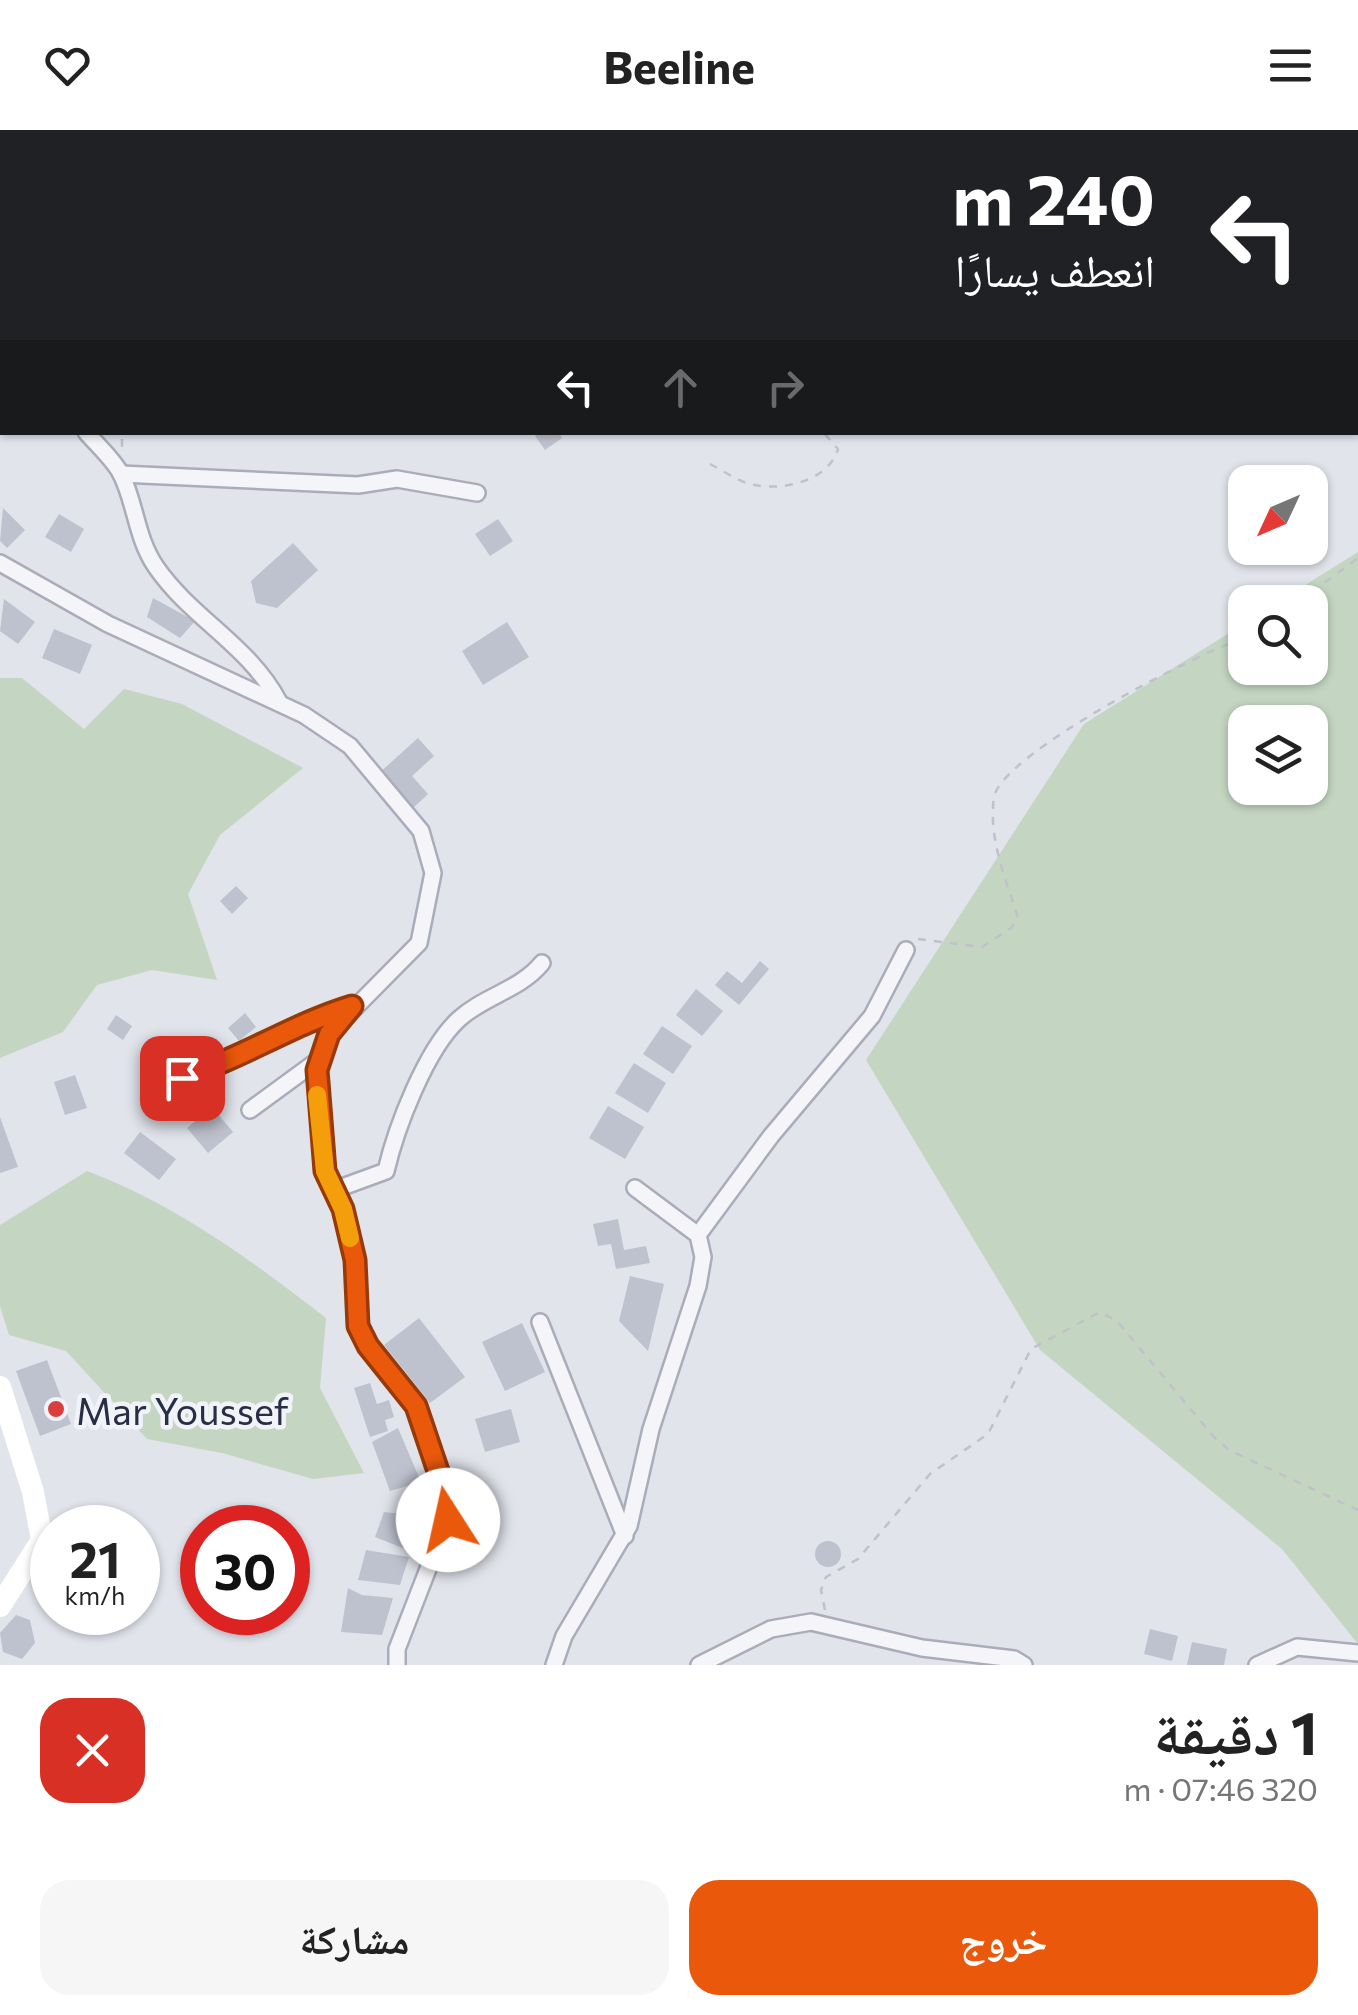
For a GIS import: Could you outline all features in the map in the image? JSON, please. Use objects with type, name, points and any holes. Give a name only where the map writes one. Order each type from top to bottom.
[{"type":"street","points":[[88,435],[121,474],[132,518],[154,564],[188,604],[258,666],[279,702]]},
{"type":"street","points":[[121,474],[358,485],[397,479],[477,493]]},
{"type":"street","points":[[0,562],[108,624],[279,702],[350,746],[420,831],[433,873],[419,943],[352,1006],[329,1034],[321,1058],[318,1120],[325,1171],[355,1260],[358,1326],[368,1346],[416,1406],[442,1483],[448,1520],[400,1638],[396,1665]]},
{"type":"street","points":[[698,1235],[771,1136],[872,1016],[906,950]]},
{"type":"street","points":[[334,1190],[386,1171],[394,1134],[443,1039],[460,1018],[531,976],[542,962]]},
{"type":"street","points":[[157,1092],[312,1018],[352,1006]]},
{"type":"street","points":[[250,1110],[321,1058]]},
{"type":"street","points":[[554,1665],[564,1636],[625,1536],[651,1429],[698,1286],[703,1257],[698,1235],[635,1188]]},
{"type":"street","points":[[540,1322],[625,1536]]},
{"type":"street","points":[[0,1387],[33,1492],[42,1540],[0,1606]]},
{"type":"street","points":[[699,1665],[770,1629],[811,1622],[1024,1665]]},
{"type":"street","points":[[1258,1665],[1297,1647],[1358,1653]]},
{"type":"path","points":[[710,464],[751,485],[773,486],[821,475],[833,464],[838,449],[826,435]]},
{"type":"path","points":[[1322,585],[1358,558]]},
{"type":"path","points":[[906,950],[915,938],[982,948],[1011,928],[1018,918],[995,846],[994,794],[1010,773],[1039,748],[1190,658],[1228,644]]},
{"type":"path","points":[[829,1626],[821,1590],[826,1577],[858,1559],[930,1474],[988,1434],[1031,1349],[1090,1314],[1109,1314],[1117,1321],[1212,1436],[1229,1450],[1358,1510]]},
{"type":"green space","points":[[1358,552],[1358,1644],[1282,1549],[1040,1350],[866,1060],[1084,724],[1228,634],[1228,685],[1328,685],[1328,585],[1305,585]]},
{"type":"green space","points":[[0,678],[22,678],[84,729],[124,689],[182,704],[303,768],[220,835],[188,894],[217,980],[152,970],[97,985],[63,1032],[0,1058]]},
{"type":"green space","points":[[87,1171],[182,1217],[326,1318],[320,1388],[364,1473],[313,1479],[222,1453],[147,1439],[66,1351],[9,1335],[0,1306],[0,1225]]},
{"type":"building","points":[[560,435],[562,438],[545,450],[535,436]]},
{"type":"building","points":[[3,508],[25,530],[7,548],[0,541]]},
{"type":"building","points":[[59,514],[84,529],[71,552],[45,537]]},
{"type":"building","points":[[498,519],[513,541],[490,556],[475,534]]},
{"type":"building","points":[[293,543],[318,570],[277,608],[256,603],[251,581]]},
{"type":"building","points":[[153,598],[195,621],[180,638],[147,617]]},
{"type":"building","points":[[4,599],[35,622],[18,644],[0,631]]},
{"type":"building","points":[[507,622],[529,657],[483,685],[462,651]]},
{"type":"building","points":[[54,629],[92,645],[80,674],[42,658]]},
{"type":"building","points":[[418,738],[434,756],[412,776],[428,794],[411,810],[378,774]]},
{"type":"building","points":[[236,886],[248,898],[232,914],[220,901]]},
{"type":"building","points":[[760,961],[769,969],[739,1005],[715,985],[727,971],[742,983]]},
{"type":"building","points":[[696,989],[723,1011],[702,1036],[676,1015]]},
{"type":"building","points":[[245,1013],[256,1027],[239,1041],[228,1028]]},
{"type":"building","points":[[116,1015],[132,1026],[123,1040],[107,1029]]},
{"type":"building","points":[[662,1026],[692,1046],[673,1074],[643,1054]]},
{"type":"building","points":[[634,1063],[666,1083],[648,1113],[615,1093]]},
{"type":"building","points":[[75,1075],[87,1108],[65,1115],[54,1082]]},
{"type":"building","points":[[608,1106],[644,1127],[625,1159],[589,1138]]},
{"type":"building","points":[[212,1107],[233,1132],[208,1153],[187,1128]]},
{"type":"building","points":[[0,1117],[18,1167],[0,1173]]},
{"type":"building","points":[[140,1132],[176,1159],[159,1180],[124,1153]]},
{"type":"building","points":[[618,1219],[624,1250],[646,1246],[650,1263],[616,1269],[611,1244],[598,1246],[593,1224]]},
{"type":"building","points":[[630,1276],[664,1284],[648,1351],[619,1321]]},
{"type":"building","points":[[419,1318],[465,1377],[430,1403],[384,1345]]},
{"type":"building","points":[[522,1323],[545,1372],[505,1391],[482,1342]]},
{"type":"building","points":[[47,1360],[71,1424],[40,1436],[16,1371]]},
{"type":"building","points":[[370,1383],[377,1404],[389,1400],[394,1417],[385,1420],[388,1431],[370,1437],[354,1388]]},
{"type":"building","points":[[511,1409],[520,1442],[485,1452],[475,1419]]},
{"type":"building","points":[[398,1428],[421,1482],[390,1491],[372,1442]]},
{"type":"building","points":[[384,1512],[429,1517],[415,1553],[375,1537]]},
{"type":"building","points":[[828,1541],[837,1545],[841,1554],[837,1563],[828,1567],[819,1563],[815,1554],[819,1545]]},
{"type":"building","points":[[366,1550],[409,1557],[400,1585],[358,1580]]},
{"type":"building","points":[[348,1588],[362,1595],[393,1598],[382,1635],[341,1632]]},
{"type":"building","points":[[16,1615],[30,1620],[30,1635],[35,1643],[22,1659],[3,1652],[0,1633]]},
{"type":"building","points":[[1150,1629],[1178,1636],[1172,1661],[1144,1654]]},
{"type":"building","points":[[1192,1642],[1227,1649],[1224,1665],[1187,1665]]},
{"type":"slow traffic","points":[[317,1095],[325,1171],[343,1209],[350,1238]]},
{"type":"place","name":"Mar Youssef","points":[[56,1409]]},
{"type":"route","points":[[182,1078],[244,1054],[312,1018],[352,1006],[329,1034],[317,1070],[325,1171],[343,1209],[355,1260],[358,1326],[368,1346],[416,1406],[442,1483],[448,1520]]}]
